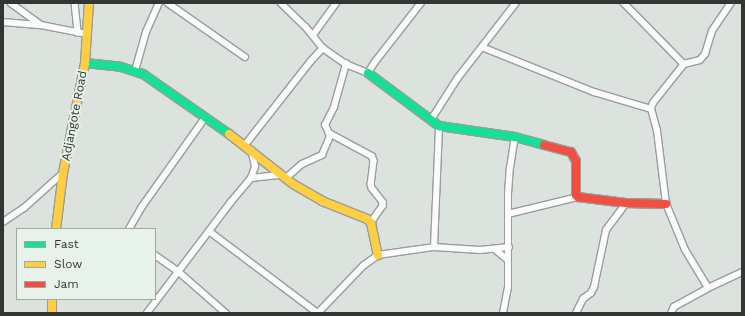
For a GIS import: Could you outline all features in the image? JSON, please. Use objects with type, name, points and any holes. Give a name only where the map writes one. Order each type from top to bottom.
[{"type":"street","points":[[11,3],[41,25]]},
{"type":"street","points":[[75,3],[78,33]]},
{"type":"street","name":"Adjangote Road","points":[[56,228],[63,173],[85,63],[89,3]]},
{"type":"street","points":[[134,70],[146,32],[159,3]]},
{"type":"street","points":[[168,3],[245,57]]},
{"type":"street","points":[[281,3],[323,48],[346,64],[368,73],[439,126],[516,137],[571,152],[576,161],[576,195],[578,197]]},
{"type":"street","points":[[312,35],[336,3]]},
{"type":"street","points":[[368,73],[374,62],[421,3]]},
{"type":"street","points":[[431,120],[458,79],[516,3]]},
{"type":"street","points":[[624,3],[684,64]]},
{"type":"street","points":[[708,288],[685,250],[666,204],[657,130],[651,109],[653,103],[684,64],[700,60],[704,54],[715,26],[731,3]]},
{"type":"street","points":[[3,22],[41,25],[88,34]]},
{"type":"street","points":[[482,47],[594,92],[651,109]]},
{"type":"street","points":[[248,148],[310,62],[323,48]]},
{"type":"street","points":[[85,63],[103,64],[134,70],[143,74],[248,148],[283,177],[322,201],[367,219],[371,223],[378,255]]},
{"type":"street","points":[[346,64],[334,107],[325,125],[329,133],[372,156],[374,161],[371,184],[372,188],[383,202],[383,206],[371,223]]},
{"type":"street","points":[[130,228],[141,208],[205,118]]},
{"type":"street","points":[[434,246],[439,126]]},
{"type":"street","points":[[251,178],[283,177],[302,164],[322,155],[329,133]]},
{"type":"street","points":[[503,313],[508,287],[508,214],[510,168],[516,137]]},
{"type":"street","points":[[147,313],[208,231],[251,178],[255,167],[248,148]]},
{"type":"street","points":[[3,222],[24,208],[63,173]]},
{"type":"street","points":[[508,214],[578,197],[626,203],[666,204]]},
{"type":"street","points":[[576,313],[583,299],[591,293],[594,287],[606,230],[626,203]]},
{"type":"street","points":[[208,231],[318,313],[363,266],[378,255],[434,246],[495,249],[509,247]]},
{"type":"street","points":[[495,249],[508,260]]},
{"type":"street","points":[[156,256],[178,271],[226,313]]},
{"type":"street","points":[[671,313],[674,307],[708,288],[742,272]]},
{"type":"street","points":[[52,300],[52,313]]},
{"type":"traffic: fast","points":[[85,63],[121,67],[143,74],[229,134]]},
{"type":"traffic: fast","points":[[368,73],[439,126],[515,137],[544,145]]},
{"type":"traffic: slow","points":[[56,228],[63,173],[85,63],[89,3]]},
{"type":"traffic: slow","points":[[229,134],[293,184],[322,201],[367,219],[371,223],[378,255]]},
{"type":"traffic: slow","points":[[52,300],[52,313]]},
{"type":"traffic: jam","points":[[544,145],[571,152],[576,161],[576,195],[578,197],[626,203],[666,204]]}]
